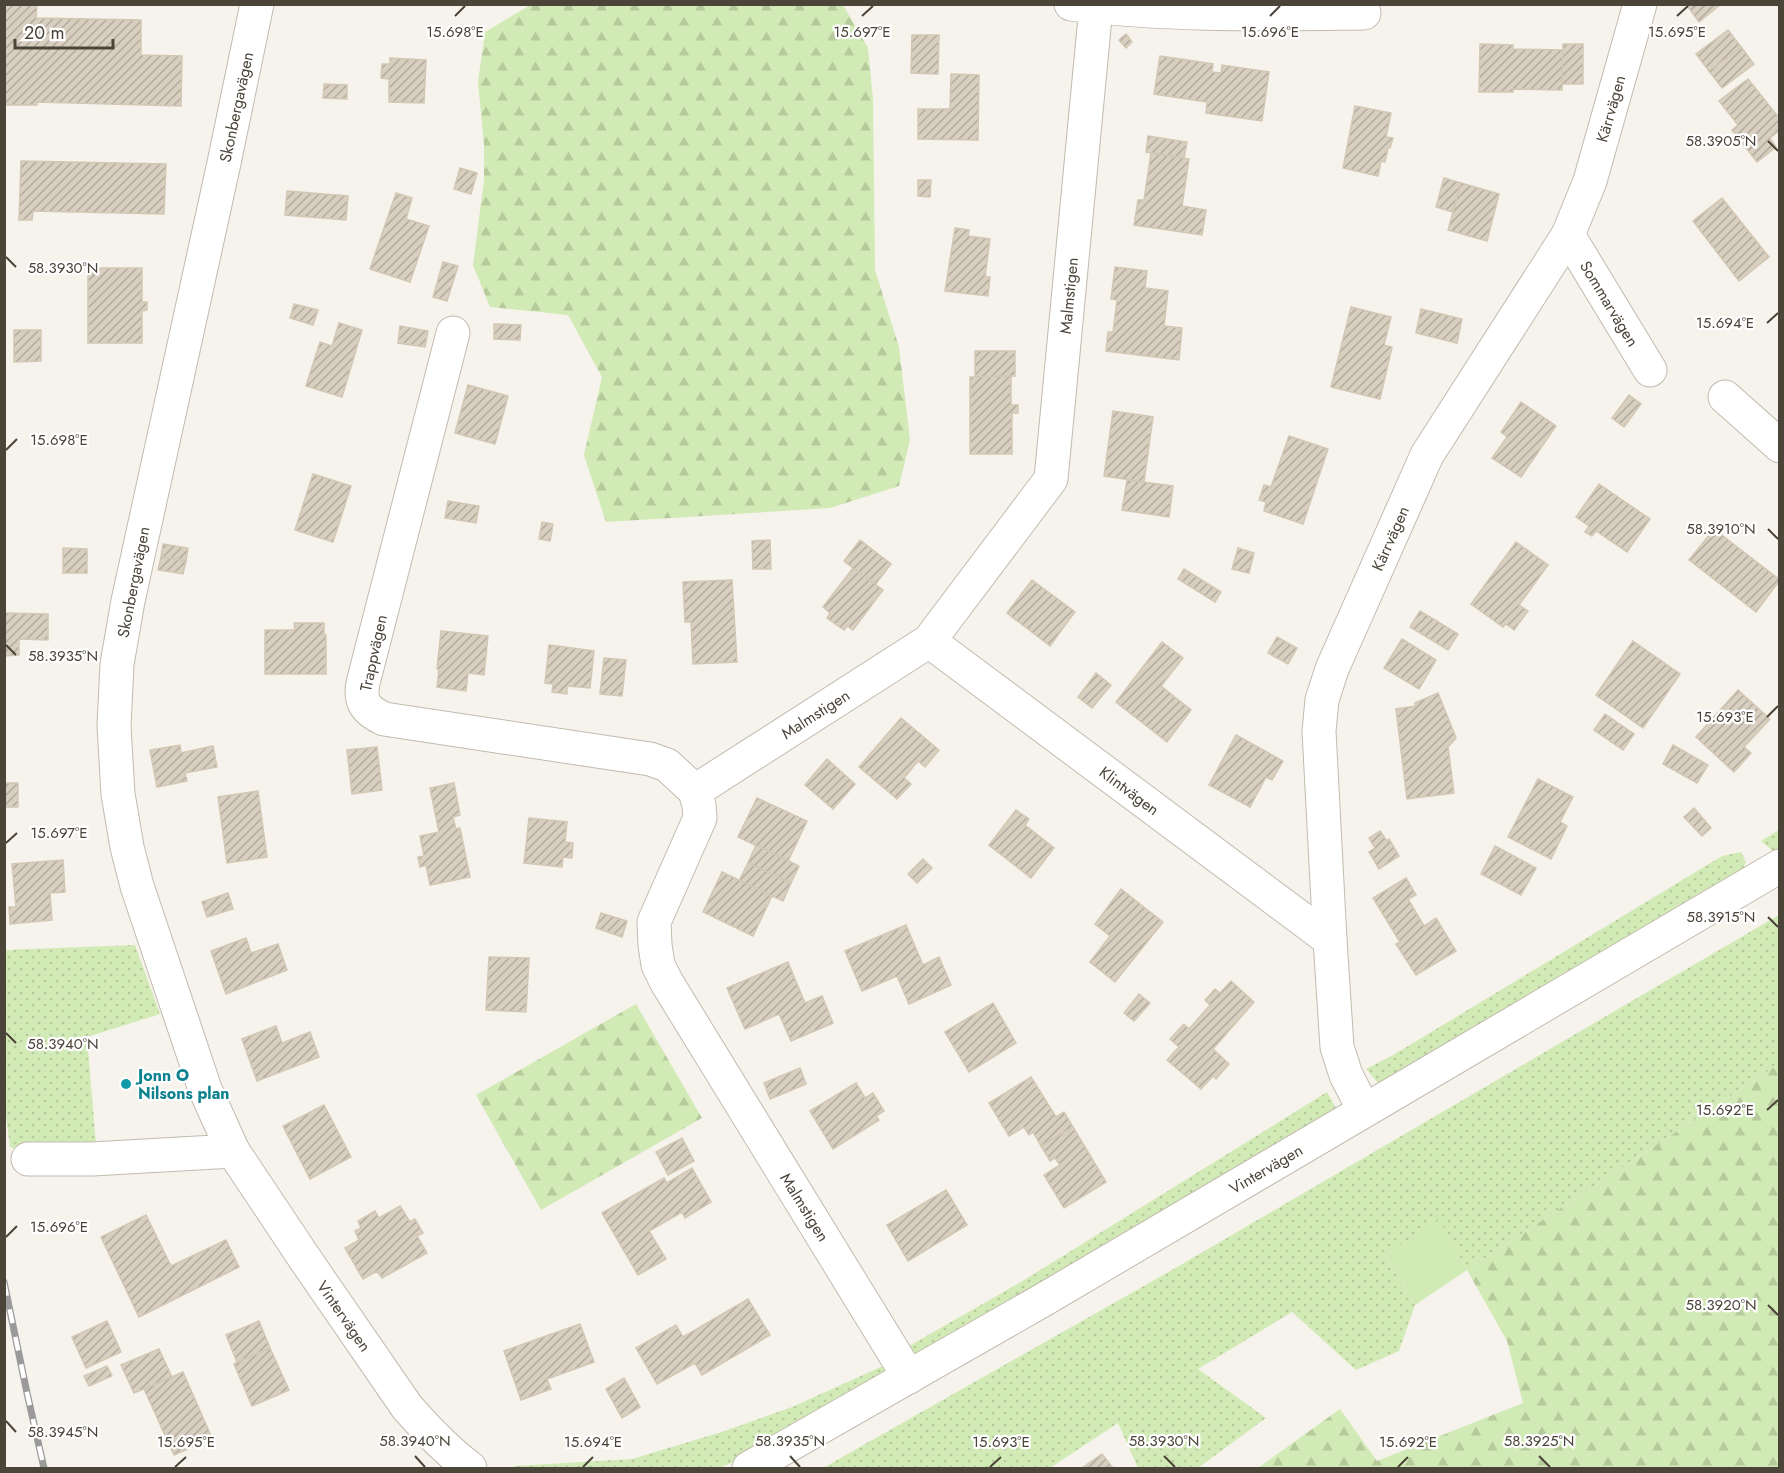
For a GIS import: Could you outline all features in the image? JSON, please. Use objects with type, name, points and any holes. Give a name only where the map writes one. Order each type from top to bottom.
[{"type":"street","name":"Skonbergavägen","points":[[233,1151],[205,1089],[137,886],[127,847],[118,794],[114,726],[117,664],[128,601],[257,4]]},
{"type":"street","name":"Kärrvägen","points":[[1364,1110],[1346,1075],[1337,1047],[1319,731],[1322,700],[1332,669],[1427,455],[1568,234],[1590,181],[1640,4]]},
{"type":"street","points":[[1083,6],[1234,15],[1364,13]]},
{"type":"street","name":"Malmstigen","points":[[909,1377],[667,983],[658,965],[654,922],[700,818],[695,791],[929,641],[1051,479],[1083,6]]},
{"type":"street","name":"Sommarvägen","points":[[1568,234],[1650,370]]},
{"type":"street","name":"Trappvägen","points":[[453,333],[363,683],[361,694],[364,705],[373,714],[384,719],[650,759],[667,765],[695,791]]},
{"type":"street","points":[[1725,397],[1779,446]]},
{"type":"street","name":"Klintvägen","points":[[929,641],[1330,940]]},
{"type":"street","name":"Vintervägen","points":[[749,1468],[1052,1295],[1779,866]]},
{"type":"street","points":[[28,1159],[92,1159],[233,1151]]},
{"type":"street","name":"Vintervägen","points":[[233,1151],[407,1407],[425,1429],[447,1450],[471,1468]]},
{"type":"green space","points":[[532,4],[843,5],[868,48],[873,99],[875,270],[899,347],[910,440],[899,486],[830,508],[606,522],[584,455],[602,377],[568,315],[490,307],[473,265],[484,180],[484,144],[478,82],[485,32]]},
{"type":"green space","points":[[1779,830],[1779,851],[1773,851],[1761,841]]},
{"type":"green space","points":[[1741,852],[1746,862],[1740,874],[1398,1078],[1378,1083],[1366,1069],[1395,1054],[1722,856]]},
{"type":"green space","points":[[1779,915],[1779,1064],[1467,1270],[1439,1221],[1385,1255],[1415,1305],[1399,1351],[1356,1370],[1292,1312],[1198,1369],[1266,1418],[1198,1468],[1138,1468],[1118,1423],[1050,1468],[823,1468],[1172,1270]]},
{"type":"green space","points":[[135,945],[160,1014],[87,1037],[96,1144],[31,1153],[10,1147],[4,1101],[4,950]]},
{"type":"green space","points":[[636,1004],[702,1118],[541,1210],[476,1095]]},
{"type":"green space","points":[[1779,1064],[1779,1468],[1258,1468],[1340,1409],[1377,1461],[1523,1403],[1507,1341],[1467,1270]]},
{"type":"green space","points":[[1327,1092],[1337,1110],[913,1363],[902,1350],[1021,1282]]},
{"type":"green space","points":[[1439,1220],[1467,1270],[1415,1305],[1385,1255]]},
{"type":"green space","points":[[883,1366],[893,1378],[718,1468],[513,1468],[514,1466],[632,1459],[725,1431],[792,1407]]},
{"type":"building","points":[[4,4],[37,4],[36,18],[141,20],[141,55],[182,56],[181,106],[37,102],[37,105],[4,105]]},
{"type":"building","points":[[1686,4],[1721,4],[1699,22]]},
{"type":"building","points":[[1728,30],[1741,47],[1709,71],[1696,54]]},
{"type":"building","points":[[1126,34],[1132,42],[1126,48],[1119,40]]},
{"type":"building","points":[[912,35],[939,35],[938,74],[911,73]]},
{"type":"building","points":[[1480,44],[1513,45],[1513,49],[1563,50],[1562,90],[1513,89],[1513,92],[1479,92]]},
{"type":"building","points":[[1563,44],[1583,44],[1583,84],[1562,84]]},
{"type":"building","points":[[1741,47],[1754,64],[1722,88],[1709,71]]},
{"type":"building","points":[[1160,56],[1213,64],[1212,72],[1221,73],[1222,65],[1269,72],[1262,121],[1206,113],[1207,102],[1154,94]]},
{"type":"building","points":[[390,58],[426,60],[424,103],[389,102],[389,79],[381,78],[382,64],[390,64]]},
{"type":"building","points":[[951,74],[979,75],[978,140],[918,139],[918,109],[950,109]]},
{"type":"building","points":[[1748,79],[1780,119],[1780,130],[1770,138],[1776,147],[1757,162],[1732,130],[1738,125],[1719,101]]},
{"type":"building","points":[[324,84],[347,85],[347,99],[323,98]]},
{"type":"building","points":[[1355,106],[1391,113],[1386,137],[1393,138],[1385,162],[1381,161],[1378,176],[1343,168]]},
{"type":"building","points":[[1148,136],[1187,142],[1184,158],[1146,152]]},
{"type":"building","points":[[1151,153],[1189,159],[1182,206],[1206,210],[1202,235],[1134,225],[1138,200],[1144,200]]},
{"type":"building","points":[[21,161],[166,164],[164,214],[33,211],[32,220],[19,220]]},
{"type":"building","points":[[460,168],[477,173],[471,194],[454,189]]},
{"type":"building","points":[[1444,178],[1461,183],[1453,212],[1436,207]]},
{"type":"building","points":[[918,180],[931,180],[930,197],[918,196]]},
{"type":"building","points":[[1461,183],[1499,194],[1487,241],[1448,230]]},
{"type":"building","points":[[287,191],[348,196],[346,220],[285,215]]},
{"type":"building","points":[[396,193],[412,198],[406,219],[429,226],[410,282],[370,269]]},
{"type":"building","points":[[1722,198],[1769,257],[1739,281],[1693,221]]},
{"type":"building","points":[[955,228],[969,230],[968,236],[990,239],[985,277],[990,277],[988,296],[945,291]]},
{"type":"building","points":[[443,262],[458,266],[447,301],[433,297]]},
{"type":"building","points":[[1115,267],[1147,271],[1145,288],[1168,291],[1164,326],[1182,328],[1179,360],[1106,351],[1108,332],[1113,332],[1117,300],[1111,299]]},
{"type":"building","points":[[88,268],[142,268],[142,302],[147,302],[147,310],[142,311],[142,343],[88,343]]},
{"type":"building","points":[[294,304],[318,310],[313,325],[290,318]]},
{"type":"building","points":[[1351,307],[1391,317],[1384,345],[1392,347],[1380,399],[1331,387]]},
{"type":"building","points":[[1421,309],[1462,319],[1457,343],[1416,333]]},
{"type":"building","points":[[339,323],[362,330],[342,397],[306,386],[320,342],[332,346]]},
{"type":"building","points":[[494,324],[521,325],[520,340],[494,339]]},
{"type":"building","points":[[400,326],[428,331],[425,347],[398,343]]},
{"type":"building","points":[[14,330],[41,330],[41,361],[14,362]]},
{"type":"building","points":[[975,351],[1015,351],[1015,376],[975,377]]},
{"type":"building","points":[[1011,376],[1011,405],[1018,405],[1018,413],[1012,413],[1012,454],[970,454],[970,377]]},
{"type":"building","points":[[468,385],[508,396],[495,444],[455,433]]},
{"type":"building","points":[[1629,395],[1641,404],[1624,427],[1612,418]]},
{"type":"building","points":[[1521,402],[1556,426],[1521,477],[1492,458],[1507,437],[1501,432]]},
{"type":"building","points":[[1113,411],[1153,417],[1144,482],[1104,476]]},
{"type":"building","points":[[1289,436],[1328,449],[1303,524],[1264,511],[1266,502],[1259,500],[1264,485],[1271,487]]},
{"type":"building","points":[[313,474],[351,486],[333,542],[295,530]]},
{"type":"building","points":[[1127,480],[1173,486],[1169,517],[1122,510]]},
{"type":"building","points":[[1599,484],[1650,519],[1627,552],[1596,531],[1592,536],[1585,532],[1589,526],[1576,517]]},
{"type":"building","points":[[448,501],[479,506],[476,523],[445,518]]},
{"type":"building","points":[[542,522],[553,524],[550,541],[539,539]]},
{"type":"building","points":[[1714,529],[1780,580],[1756,612],[1689,560]]},
{"type":"building","points":[[770,540],[771,569],[753,569],[752,541]]},
{"type":"building","points":[[860,540],[891,564],[875,585],[844,561]]},
{"type":"building","points":[[1516,542],[1548,565],[1519,605],[1528,611],[1514,630],[1506,624],[1503,627],[1471,604]]},
{"type":"building","points":[[163,544],[188,548],[186,561],[161,557]]},
{"type":"building","points":[[63,548],[87,549],[87,573],[63,573]]},
{"type":"building","points":[[1238,548],[1254,553],[1249,573],[1232,569]]},
{"type":"building","points":[[161,557],[186,561],[183,574],[158,570]]},
{"type":"building","points":[[853,568],[883,590],[853,630],[847,626],[844,630],[827,618],[830,613],[823,607]]},
{"type":"building","points":[[1184,569],[1221,592],[1215,602],[1178,579]]},
{"type":"building","points":[[732,580],[737,662],[693,664],[691,622],[685,622],[683,582]]},
{"type":"building","points":[[1032,580],[1075,612],[1050,646],[1007,613]]},
{"type":"building","points":[[1420,611],[1458,634],[1448,650],[1410,627]]},
{"type":"building","points":[[4,613],[48,614],[48,640],[19,639],[19,655],[4,656]]},
{"type":"building","points":[[294,623],[324,623],[326,674],[265,674],[265,630],[295,630]]},
{"type":"building","points":[[441,631],[488,636],[484,675],[468,673],[466,691],[437,687]]},
{"type":"building","points":[[1277,637],[1297,648],[1288,664],[1268,653]]},
{"type":"building","points":[[1402,639],[1436,660],[1419,689],[1384,668]]},
{"type":"building","points":[[1633,641],[1680,674],[1643,728],[1596,695]]},
{"type":"building","points":[[1162,642],[1183,658],[1161,686],[1191,710],[1167,742],[1116,702]]},
{"type":"building","points":[[549,645],[594,651],[590,688],[567,686],[567,694],[552,692],[553,684],[545,683]]},
{"type":"building","points":[[604,658],[626,660],[622,696],[600,694]]},
{"type":"building","points":[[1096,673],[1111,685],[1092,708],[1078,697]]},
{"type":"building","points":[[1738,690],[1770,719],[1744,747],[1751,753],[1734,772],[1696,737]]},
{"type":"building","points":[[1438,693],[1456,738],[1448,747],[1454,793],[1407,799],[1396,709],[1416,706],[1415,703]]},
{"type":"building","points":[[1605,714],[1634,734],[1623,750],[1594,730]]},
{"type":"building","points":[[901,718],[939,750],[925,767],[918,761],[904,778],[911,784],[897,799],[859,767]]},
{"type":"building","points":[[1236,735],[1283,761],[1272,780],[1266,777],[1250,807],[1209,785]]},
{"type":"building","points":[[180,745],[181,753],[213,746],[217,767],[185,773],[187,781],[157,787],[150,750]]},
{"type":"building","points":[[1673,745],[1708,765],[1697,783],[1663,764]]},
{"type":"building","points":[[377,747],[382,790],[352,794],[347,750]]},
{"type":"building","points":[[827,759],[855,784],[833,809],[805,785]]},
{"type":"building","points":[[1538,779],[1573,797],[1560,822],[1567,826],[1551,859],[1508,837]]},
{"type":"building","points":[[4,783],[18,783],[18,807],[4,807]]},
{"type":"building","points":[[454,783],[460,815],[453,817],[456,829],[460,828],[470,877],[430,885],[426,865],[420,867],[418,857],[424,856],[420,836],[439,832],[430,788]]},
{"type":"building","points":[[258,791],[267,857],[227,863],[218,797]]},
{"type":"building","points":[[757,798],[807,821],[788,861],[738,837]]},
{"type":"building","points":[[1694,808],[1711,828],[1702,836],[1684,817]]},
{"type":"building","points":[[1016,810],[1029,819],[1025,825],[1054,848],[1031,878],[989,845]]},
{"type":"building","points":[[529,818],[567,822],[565,842],[573,843],[572,858],[563,857],[562,867],[524,863]]},
{"type":"building","points":[[1380,831],[1387,841],[1389,839],[1399,856],[1379,869],[1369,852],[1375,848],[1369,838]]},
{"type":"building","points":[[756,845],[799,866],[791,883],[748,863]]},
{"type":"building","points":[[1495,846],[1536,868],[1521,895],[1481,874]]},
{"type":"building","points":[[923,859],[932,868],[917,883],[908,874]]},
{"type":"building","points":[[63,860],[65,892],[50,893],[52,920],[10,924],[9,907],[16,907],[12,864]]},
{"type":"building","points":[[748,863],[791,883],[783,901],[739,881]]},
{"type":"building","points":[[722,872],[772,896],[753,936],[703,912]]},
{"type":"building","points":[[1406,878],[1416,895],[1408,899],[1424,926],[1436,918],[1456,951],[1416,975],[1396,944],[1400,942],[1373,898]]},
{"type":"building","points":[[1121,889],[1163,922],[1115,982],[1090,962],[1110,936],[1095,924]]},
{"type":"building","points":[[228,893],[233,909],[207,917],[202,902]]},
{"type":"building","points":[[601,913],[627,921],[622,937],[596,928]]},
{"type":"building","points":[[906,925],[923,965],[939,957],[951,985],[909,1004],[897,976],[862,991],[845,951]]},
{"type":"building","points":[[246,938],[251,953],[278,944],[287,970],[226,994],[211,951]]},
{"type":"building","points":[[489,957],[529,958],[526,1012],[486,1010]]},
{"type":"building","points":[[788,962],[805,1003],[822,996],[833,1023],[791,1041],[779,1014],[745,1029],[727,988]]},
{"type":"building","points":[[1231,981],[1254,1002],[1213,1049],[1229,1064],[1216,1079],[1213,1076],[1201,1089],[1167,1060],[1179,1047],[1170,1039],[1184,1024],[1189,1029],[1210,1005],[1205,1000],[1215,989],[1220,993]]},
{"type":"building","points":[[1139,994],[1150,1003],[1134,1021],[1124,1013]]},
{"type":"building","points":[[993,1003],[1016,1043],[969,1072],[945,1032]]},
{"type":"building","points":[[276,1026],[282,1043],[310,1032],[319,1057],[257,1081],[242,1039]]},
{"type":"building","points":[[800,1068],[806,1084],[770,1099],[764,1083]]},
{"type":"building","points":[[1031,1077],[1056,1117],[1064,1112],[1073,1127],[1041,1146],[1033,1132],[1029,1135],[1024,1127],[1009,1136],[989,1103]]},
{"type":"building","points":[[856,1083],[865,1098],[873,1093],[884,1111],[876,1116],[879,1120],[833,1149],[810,1111]]},
{"type":"building","points":[[324,1105],[351,1157],[310,1179],[283,1126]]},
{"type":"building","points":[[1073,1127],[1106,1182],[1064,1208],[1044,1175],[1060,1165],[1055,1158],[1050,1161],[1041,1146]]},
{"type":"building","points":[[682,1138],[694,1161],[668,1175],[656,1152]]},
{"type":"building","points":[[692,1168],[711,1202],[685,1218],[682,1212],[649,1231],[666,1259],[638,1275],[602,1213],[664,1178],[667,1183]]},
{"type":"building","points":[[946,1190],[967,1225],[908,1261],[887,1225]]},
{"type":"building","points":[[400,1206],[410,1222],[415,1219],[423,1233],[417,1236],[427,1253],[382,1278],[377,1271],[363,1279],[345,1248],[359,1240],[355,1231],[361,1228],[358,1221],[375,1211],[379,1218]]},
{"type":"building","points":[[146,1215],[171,1266],[226,1240],[239,1267],[139,1317],[101,1237]]},
{"type":"building","points":[[748,1299],[770,1335],[702,1375],[695,1363],[657,1384],[636,1348],[676,1325],[683,1337]]},
{"type":"building","points":[[107,1321],[121,1352],[86,1368],[72,1337]]},
{"type":"building","points":[[259,1321],[270,1348],[237,1362],[226,1335]]},
{"type":"building","points":[[580,1324],[594,1362],[547,1379],[551,1389],[521,1400],[504,1351]]},
{"type":"building","points":[[270,1348],[289,1390],[252,1406],[234,1364]]},
{"type":"building","points":[[159,1349],[172,1377],[134,1393],[121,1365]]},
{"type":"building","points":[[107,1366],[112,1376],[89,1386],[84,1376]]},
{"type":"building","points":[[183,1372],[212,1438],[174,1455],[144,1389]]},
{"type":"building","points":[[624,1378],[640,1407],[622,1418],[606,1389]]},
{"type":"building","points":[[1102,1454],[1113,1468],[1082,1468]]},
{"type":"railway","points":[[4,1282],[44,1468]]},
{"type":"place","name":"Jonn O Nilsons plan","points":[[126,1084]]}]
